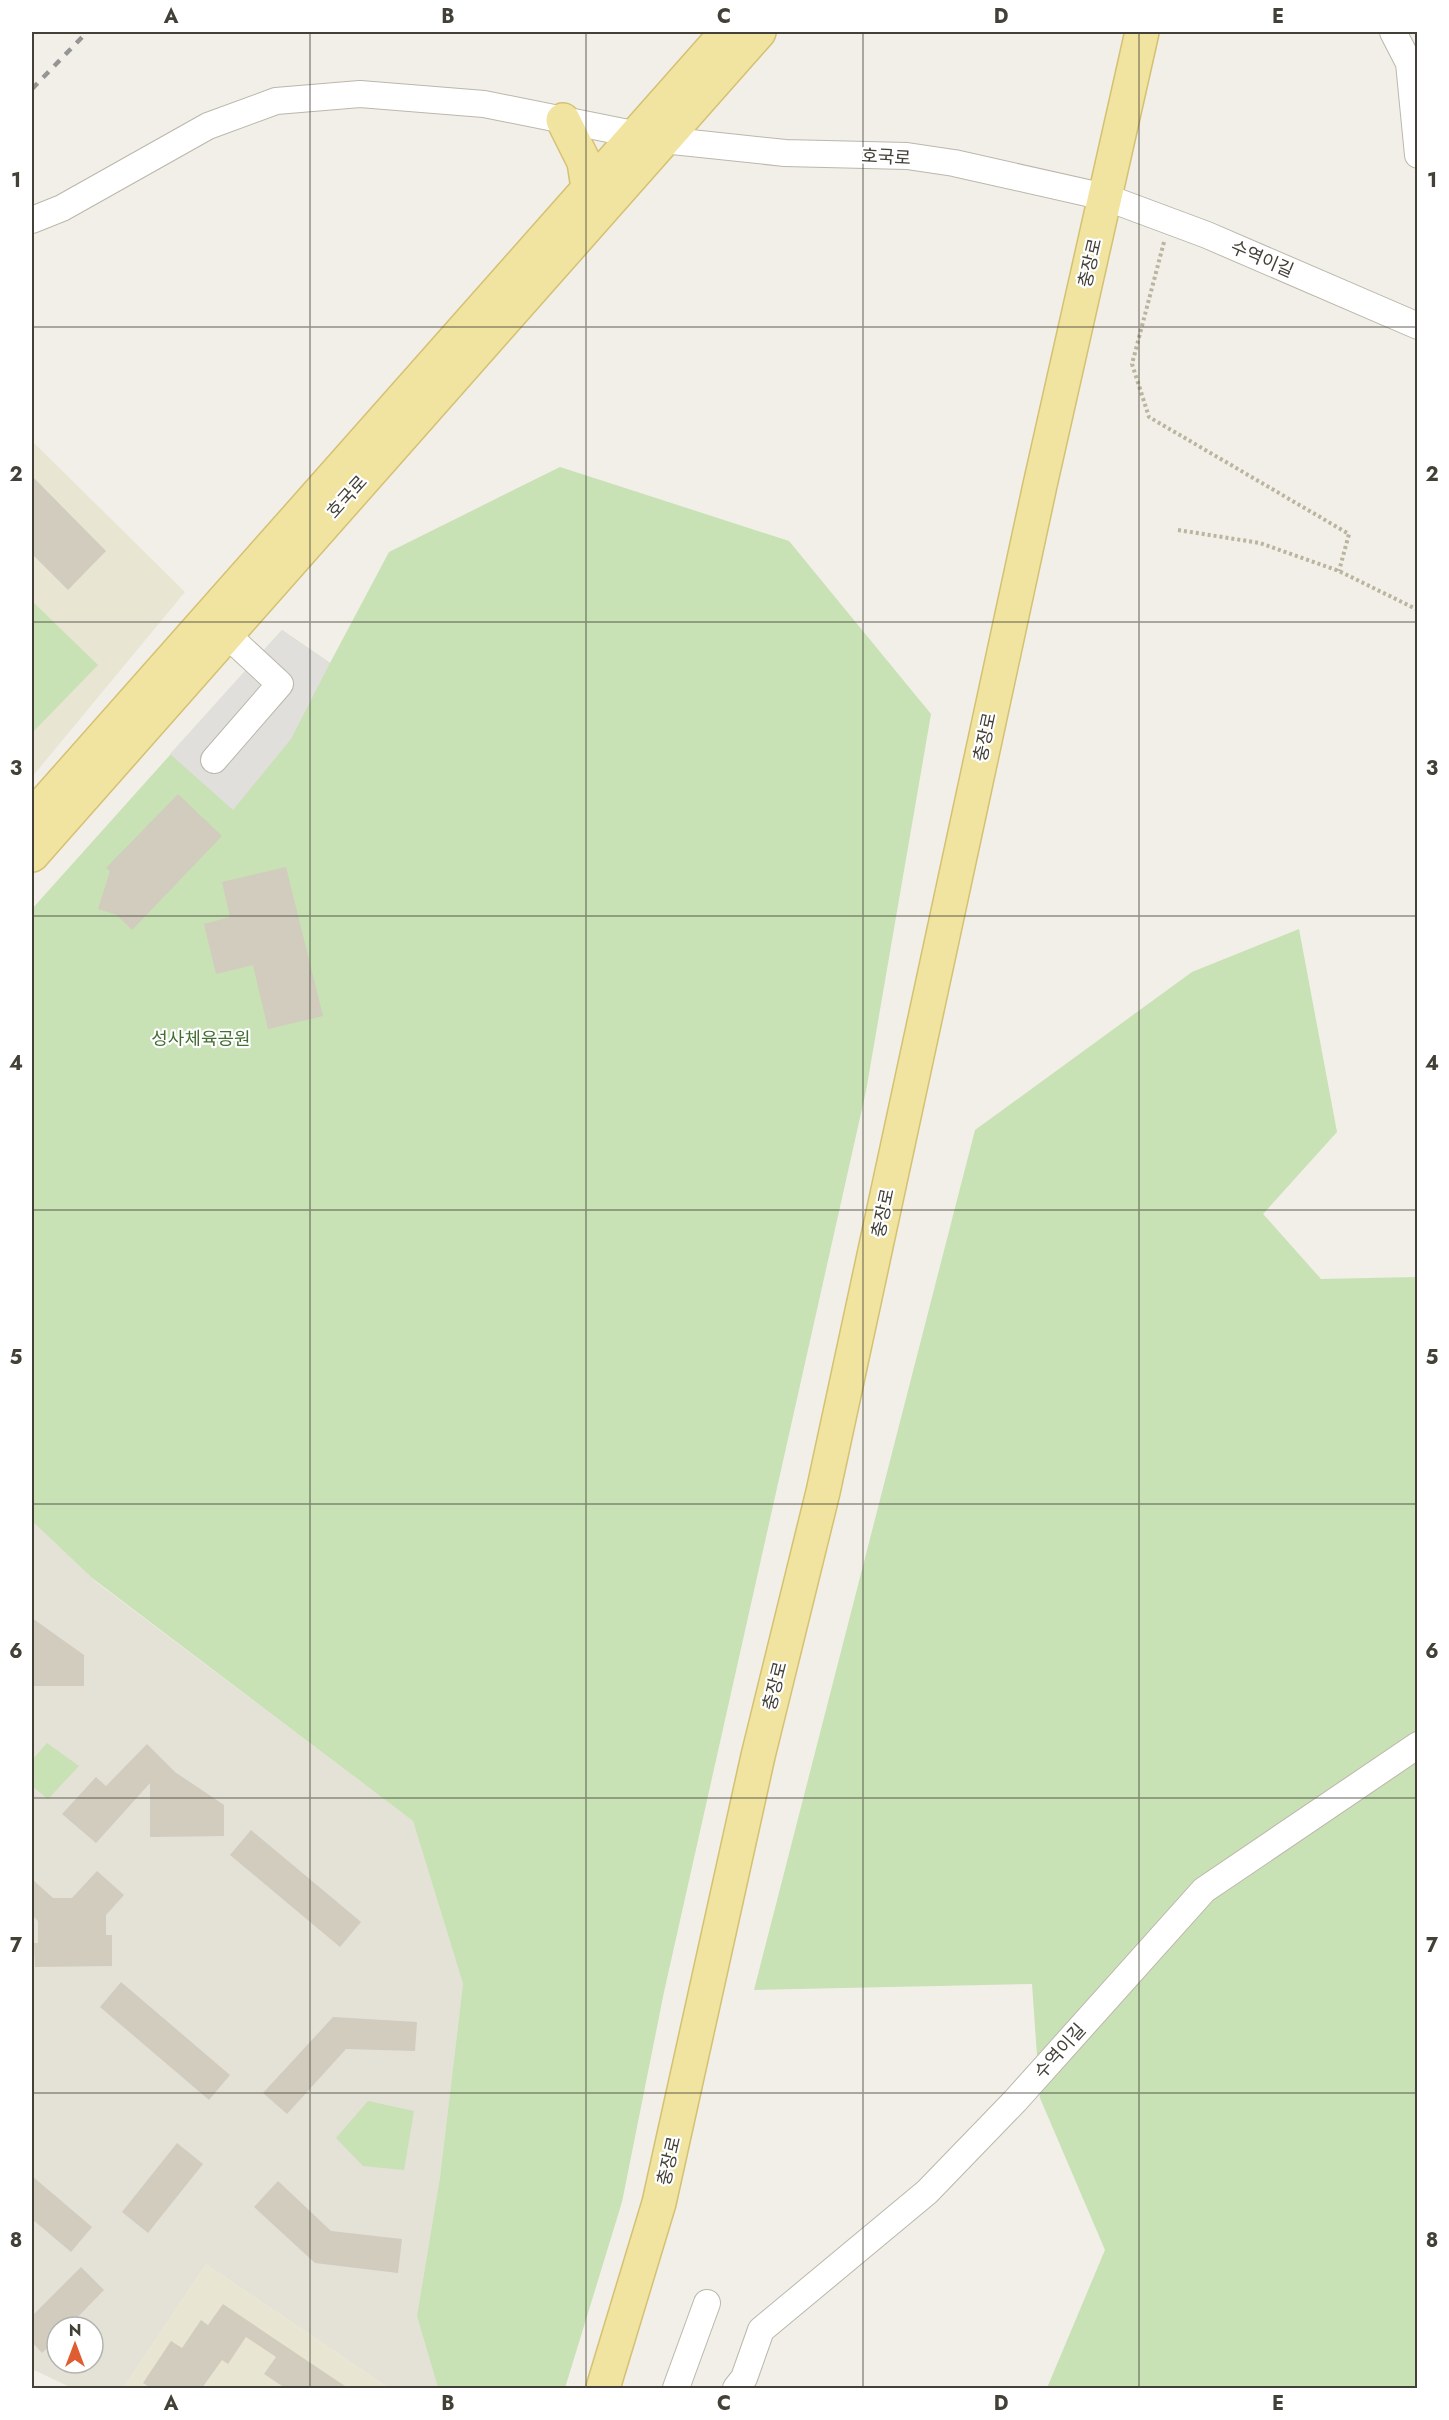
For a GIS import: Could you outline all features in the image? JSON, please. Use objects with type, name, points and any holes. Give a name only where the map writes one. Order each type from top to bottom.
[{"type":"main road","name":"호국로","points":[[32,855],[214,627],[588,188],[650,138],[727,32]]},
{"type":"main road","name":"호국로","points":[[32,817],[214,627],[650,138],[759,32]]},
{"type":"main road","name":"충장로","points":[[603,2388],[659,2204],[758,1756],[823,1492],[1037,496],[1142,32]]},
{"type":"main road","points":[[563,120],[584,162],[588,188]]},
{"type":"street","points":[[1393,32],[1409,63],[1418,155]]},
{"type":"street","name":"호국로","points":[[32,220],[62,208],[208,126],[276,101],[360,94],[484,104],[650,138],[785,153],[907,156],[954,163],[1105,197]]},
{"type":"street","name":"수역이길","points":[[1105,197],[1169,221],[1418,326]]},
{"type":"street","points":[[214,627],[280,684],[214,760]]},
{"type":"street","name":"수역이길","points":[[736,2388],[744,2378],[761,2330],[927,2192],[1015,2101],[1204,1890],[1418,1745]]},
{"type":"street","points":[[676,2388],[707,2303]]},
{"type":"path","points":[[1169,221],[1132,364],[1149,417],[1349,534],[1339,571]]},
{"type":"path","points":[[1178,530],[1260,543],[1339,571],[1418,610]]},
{"type":"shaded area","points":[[32,441],[185,592],[32,777]]},
{"type":"shaded area","points":[[282,630],[330,663],[291,739],[233,810],[170,754]]},
{"type":"shaded area","points":[[32,1521],[96,1582],[413,1821],[463,1984],[440,2177],[417,2316],[438,2388],[389,2388],[206,2264],[123,2388],[72,2388],[32,2369]]},
{"type":"shaded area","points":[[206,2264],[389,2388],[123,2388]]},
{"type":"green space","name":"성사체육공원","points":[[560,467],[789,541],[931,714],[866,1091],[664,1992],[622,2202],[565,2388],[438,2388],[417,2316],[440,2177],[463,1984],[413,1821],[92,1578],[32,1521],[32,909],[282,630],[330,663],[389,552]]},
{"type":"green space","points":[[32,601],[98,665],[32,733]]},
{"type":"green space","points":[[1299,929],[1337,1132],[1263,1214],[1321,1279],[1417,1277],[1417,2388],[1047,2388],[1105,2250],[1040,2098],[1032,1984],[754,1990],[975,1130],[1192,972]]},
{"type":"green space","points":[[47,1743],[79,1766],[48,1799],[32,1786],[32,1760]]},
{"type":"green space","points":[[368,2101],[414,2111],[404,2170],[363,2166],[336,2138]]},
{"type":"building","points":[[32,476],[106,551],[68,590],[32,554]]},
{"type":"building","points":[[178,794],[222,836],[132,930],[117,915],[98,909],[110,871],[106,868]]},
{"type":"building","points":[[286,867],[323,1016],[268,1029],[253,965],[216,974],[204,924],[230,917],[222,882]]},
{"type":"building","points":[[32,1618],[84,1655],[84,1686],[32,1686]]},
{"type":"building","points":[[147,1744],[175,1772],[224,1805],[224,1836],[150,1837],[150,1783],[96,1843],[62,1814],[96,1777],[106,1786]]},
{"type":"building","points":[[251,1830],[361,1922],[340,1947],[230,1855]]},
{"type":"building","points":[[97,1871],[124,1895],[106,1915],[106,1935],[112,1935],[112,1966],[35,1967],[34,1943],[38,1943],[38,1921],[32,1915],[32,1879],[53,1898],[72,1898]]},
{"type":"building","points":[[121,1982],[230,2075],[209,2100],[100,2007]]},
{"type":"building","points":[[333,2017],[417,2022],[415,2051],[346,2049],[287,2114],[263,2093]]},
{"type":"building","points":[[177,2143],[203,2164],[148,2233],[122,2212]]},
{"type":"building","points":[[32,2176],[92,2227],[71,2252],[32,2219]]},
{"type":"building","points":[[278,2181],[331,2231],[402,2239],[398,2273],[315,2263],[254,2207]]},
{"type":"building","points":[[81,2267],[104,2290],[80,2315],[45,2315],[45,2350],[42,2353],[32,2342],[32,2316]]},
{"type":"building","points":[[223,2304],[348,2388],[285,2388],[264,2374],[276,2357],[246,2337],[228,2364],[222,2360],[202,2388],[151,2388],[143,2383],[171,2341],[182,2348],[201,2320],[208,2325]]},
{"type":"railway","points":[[32,89],[87,32]]}]
